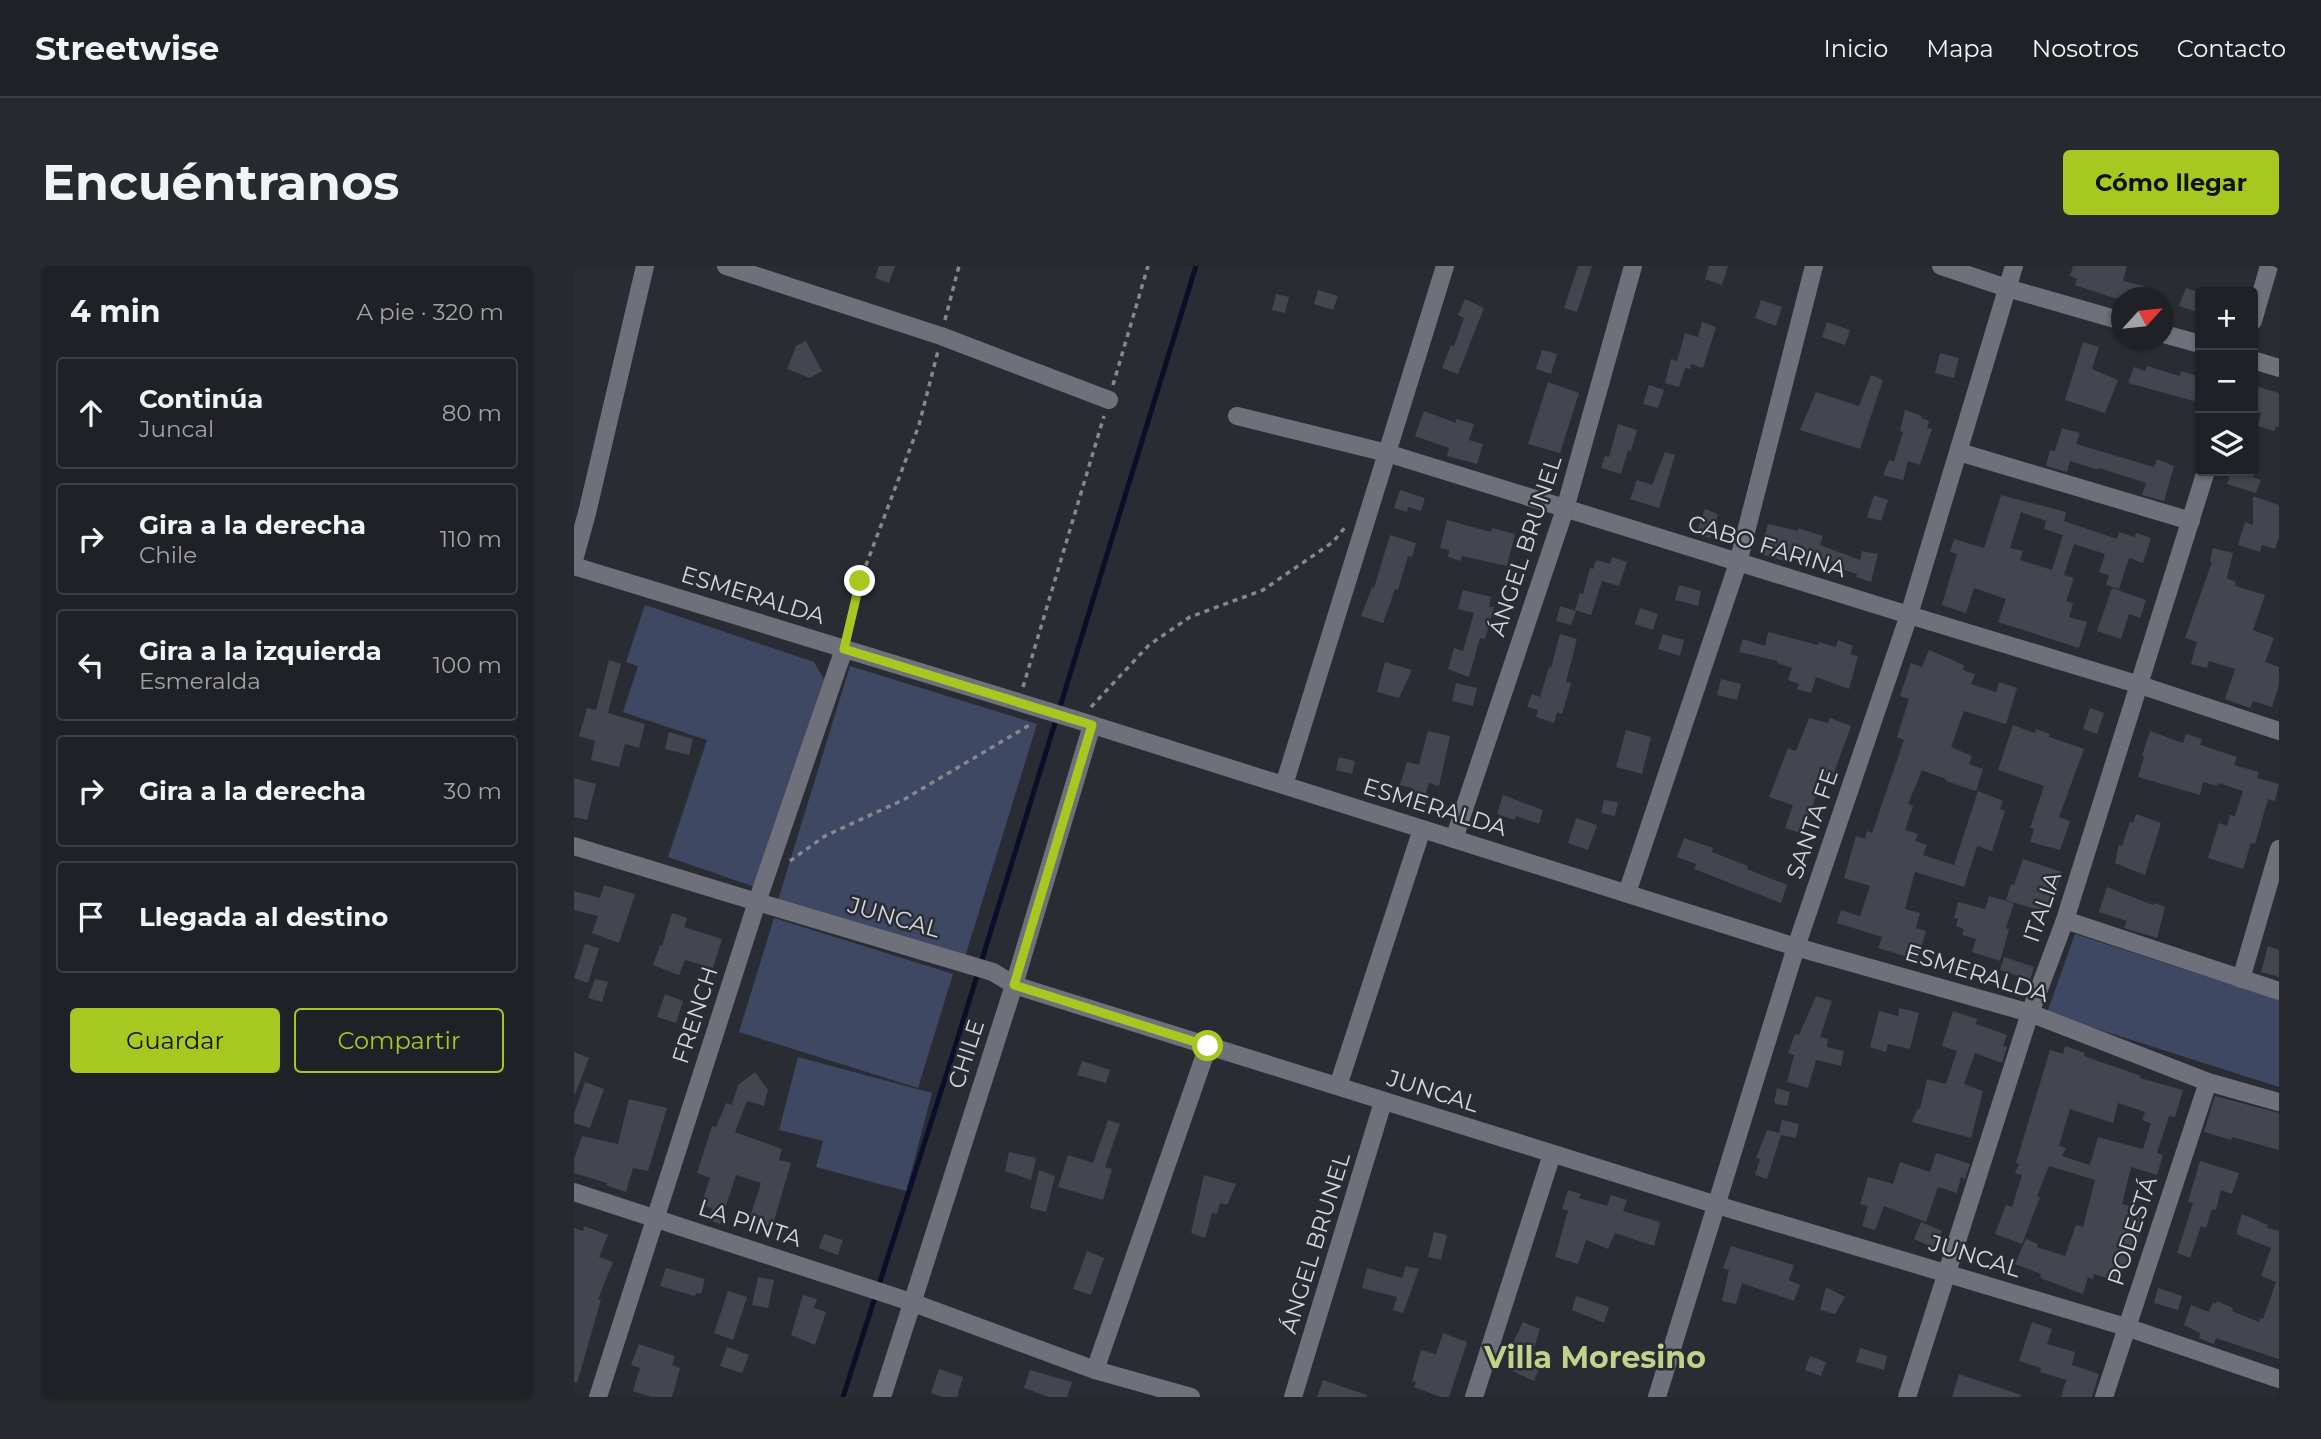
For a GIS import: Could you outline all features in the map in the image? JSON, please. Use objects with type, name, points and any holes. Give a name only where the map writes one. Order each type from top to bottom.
[{"type":"street","points":[[574,560],[645,266]]},
{"type":"street","points":[[726,266],[941,336],[1109,400]]},
{"type":"street","points":[[1283,785],[1445,266]]},
{"type":"street","name":"ÁNGEL BRUNEL","points":[[1454,839],[1565,509],[1633,266]]},
{"type":"street","points":[[1627,893],[1738,563],[1814,266]]},
{"type":"street","points":[[1941,266],[2111,318]]},
{"type":"street","name":"SANTA FE","points":[[1657,1397],[1796,947],[1909,615],[2014,266]]},
{"type":"street","points":[[2258,304],[2269,266]]},
{"type":"street","points":[[2174,337],[2195,343]]},
{"type":"street","points":[[2258,362],[2279,368]]},
{"type":"street","name":"CABO FARINA","points":[[1237,416],[1387,453],[2140,685],[2279,731]]},
{"type":"street","points":[[1959,452],[2190,521]]},
{"type":"street","name":"ITALIA","points":[[1907,1397],[2030,1013],[2065,920],[2204,476]]},
{"type":"street","name":"ESMERALDA","points":[[574,566],[1081,721],[1796,947],[2030,1013],[2208,1082],[2279,1102]]},
{"type":"street","name":"FRENCH","points":[[598,1397],[757,902],[844,649]]},
{"type":"street","name":"CHILE","points":[[882,1397],[1014,985],[1081,721]]},
{"type":"street","points":[[1338,1086],[1422,829]]},
{"type":"street","name":"JUNCAL","points":[[574,846],[993,971],[1014,985],[1717,1205],[2126,1327],[2279,1379]]},
{"type":"street","points":[[2241,979],[2279,849]]},
{"type":"street","points":[[2065,920],[2279,991]]},
{"type":"street","points":[[1095,1370],[1208,1046]]},
{"type":"street","name":"PODESTÁ","points":[[2104,1397],[2208,1082]]},
{"type":"street","name":"ÁNGEL BRUNEL","points":[[1293,1397],[1383,1102]]},
{"type":"street","points":[[1474,1397],[1552,1154]]},
{"type":"street","name":"LA PINTA","points":[[574,1192],[911,1302],[1095,1370],[1191,1397]]},
{"type":"path","points":[[844,649],[860,581],[919,425],[958,266]]},
{"type":"path","points":[[1018,702],[1148,266]]},
{"type":"path","points":[[1081,721],[1149,645],[1190,617],[1263,590],[1333,542],[1349,522]]},
{"type":"path","points":[[766,878],[825,836],[903,800],[1040,719],[1047,711]]},
{"type":"shaded area","points":[[645,605],[814,662],[824,679],[755,887],[668,857],[707,740],[623,712],[638,666],[626,662]]},
{"type":"shaded area","points":[[850,666],[1037,724],[965,957],[778,900]]},
{"type":"shaded area","points":[[774,918],[953,974],[918,1088],[739,1032]]},
{"type":"shaded area","points":[[2075,934],[2279,1000],[2279,1087],[2047,1013]]},
{"type":"shaded area","points":[[798,1057],[932,1093],[906,1191],[816,1167],[823,1141],[779,1130]]},
{"type":"building","points":[[879,266],[895,266],[889,283],[875,278]]},
{"type":"building","points":[[1578,266],[1592,266],[1577,312],[1564,308]]},
{"type":"building","points":[[1709,266],[1728,266],[1722,285],[1705,279]]},
{"type":"building","points":[[2073,266],[2127,266],[2123,281],[2144,286],[2111,287],[2111,297],[2075,285],[2077,279],[2070,276]]},
{"type":"building","points":[[2186,288],[2195,291],[2195,311],[2179,306]]},
{"type":"building","points":[[1318,290],[1338,296],[1333,310],[1314,304]]},
{"type":"building","points":[[1276,294],[1289,297],[1285,313],[1272,310]]},
{"type":"building","points":[[1465,299],[1484,308],[1458,374],[1442,368],[1451,345],[1454,346],[1464,318],[1458,315]]},
{"type":"building","points":[[1761,300],[1782,307],[1776,326],[1755,318]]},
{"type":"building","points":[[1702,322],[1716,327],[1703,368],[1691,364],[1690,369],[1685,368],[1679,387],[1665,383],[1671,359],[1677,361],[1685,333],[1698,337]]},
{"type":"building","points":[[1827,322],[1850,330],[1845,345],[1822,337]]},
{"type":"building","points":[[806,341],[822,371],[810,378],[787,369],[796,346]]},
{"type":"building","points":[[2083,342],[2099,347],[2092,369],[2118,380],[2105,413],[2065,400]]},
{"type":"building","points":[[1542,350],[1557,354],[1551,374],[1536,369]]},
{"type":"building","points":[[1940,353],[1959,358],[1954,378],[1935,373]]},
{"type":"building","points":[[2147,366],[2180,376],[2181,371],[2195,375],[2194,401],[2128,383],[2134,367],[2145,371]]},
{"type":"building","points":[[1871,375],[1883,380],[1860,449],[1800,430],[1816,392],[1859,406]]},
{"type":"building","points":[[1548,382],[1579,393],[1560,453],[1528,444]]},
{"type":"building","points":[[1649,385],[1664,390],[1658,408],[1643,404]]},
{"type":"building","points":[[2258,387],[2279,393],[2279,427],[2276,426],[2274,431],[2258,426],[2261,413],[2258,412]]},
{"type":"building","points":[[1905,410],[1922,416],[1921,418],[1929,421],[1927,428],[1932,429],[1920,465],[1908,461],[1903,480],[1883,475],[1889,460],[1894,461],[1903,432],[1900,431]]},
{"type":"building","points":[[1424,411],[1456,423],[1456,419],[1474,424],[1469,440],[1483,444],[1477,464],[1447,456],[1449,448],[1415,436]]},
{"type":"building","points":[[1618,424],[1637,430],[1621,474],[1601,468],[1605,456],[1609,457]]},
{"type":"building","points":[[2062,428],[2080,433],[2076,444],[2154,467],[2157,459],[2174,466],[2164,501],[2142,495],[2146,483],[2099,468],[2070,461],[2067,472],[2046,466],[2050,450],[2055,451]]},
{"type":"building","points":[[1665,452],[1675,455],[1659,508],[1630,499],[1637,480],[1652,485]]},
{"type":"building","points":[[2229,476],[2254,476],[2261,480],[2256,493],[2227,484]]},
{"type":"building","points":[[1400,490],[1425,498],[1421,511],[1408,507],[1407,512],[1394,508]]},
{"type":"building","points":[[1874,495],[1888,500],[1881,521],[1867,517]]},
{"type":"building","points":[[2001,495],[2066,512],[2064,521],[2117,539],[2119,532],[2135,537],[2136,533],[2151,538],[2143,563],[2129,558],[2119,589],[2106,585],[2109,575],[2099,572],[2105,554],[2074,544],[2064,575],[2074,578],[2066,601],[2073,603],[2069,617],[2087,622],[2079,648],[1998,622],[2006,599],[1974,588],[1966,613],[1942,605],[1957,554],[1950,552],[1954,539],[1984,548]],"holes":[[[2021,512],[2046,521],[2044,529],[2063,535],[2052,570],[2020,560],[2023,551],[2010,548]]]},
{"type":"building","points":[[2253,496],[2279,505],[2279,537],[2275,549],[2262,545],[2260,552],[2238,545],[2245,522],[2253,525]]},
{"type":"building","points":[[1705,509],[1718,514],[1710,538],[1696,534]]},
{"type":"building","points":[[1447,520],[1491,532],[1492,528],[1515,534],[1507,566],[1462,556],[1460,561],[1448,557],[1449,550],[1440,548]]},
{"type":"building","points":[[1768,524],[1798,531],[1798,528],[1823,536],[1820,545],[1860,560],[1862,551],[1878,554],[1871,582],[1856,577],[1857,574],[1833,567],[1835,562],[1791,551],[1788,562],[1760,554]]},
{"type":"building","points":[[1390,535],[1416,543],[1412,557],[1408,556],[1398,590],[1395,589],[1383,623],[1361,616],[1372,587],[1374,588]]},
{"type":"building","points":[[2213,548],[2233,553],[2227,578],[2236,582],[2235,586],[2265,595],[2253,630],[2274,638],[2265,662],[2279,667],[2279,685],[2272,707],[2253,701],[2250,708],[2225,699],[2235,669],[2209,661],[2207,668],[2191,664],[2197,642],[2185,638],[2212,562]]},
{"type":"building","points":[[1612,557],[1627,562],[1619,586],[1602,581],[1591,615],[1575,610],[1580,593],[1583,594],[1590,568],[1593,569],[1596,560],[1610,564]]},
{"type":"building","points":[[1679,585],[1701,591],[1698,606],[1675,600]]},
{"type":"building","points":[[2112,588],[2146,600],[2140,618],[2129,614],[2121,639],[2097,631]]},
{"type":"building","points":[[1463,590],[1491,597],[1489,607],[1494,607],[1485,639],[1480,638],[1469,677],[1448,669],[1454,648],[1463,651],[1474,613],[1458,609]]},
{"type":"building","points":[[1560,606],[1576,611],[1571,625],[1556,621]]},
{"type":"building","points":[[1640,608],[1658,614],[1653,630],[1635,624]]},
{"type":"building","points":[[1768,632],[1818,645],[1819,642],[1836,647],[1838,640],[1853,646],[1850,654],[1858,656],[1849,689],[1816,677],[1811,693],[1797,689],[1799,684],[1788,680],[1792,668],[1777,663],[1778,661],[1739,652],[1743,639],[1765,646]]},
{"type":"building","points":[[1560,634],[1577,639],[1566,682],[1571,683],[1562,714],[1557,712],[1554,723],[1536,717],[1538,710],[1527,707],[1532,694],[1540,697]]},
{"type":"building","points":[[1663,634],[1684,640],[1680,656],[1658,649]]},
{"type":"building","points":[[1929,650],[1964,665],[1963,670],[1975,674],[1971,684],[1996,692],[1999,682],[2017,688],[2006,724],[1964,711],[1951,747],[1972,756],[1969,764],[1983,769],[1976,791],[1922,770],[1908,804],[1913,806],[1905,830],[1918,834],[1915,841],[1927,845],[1923,855],[1954,865],[1978,791],[2003,801],[2000,809],[2005,811],[1992,851],[1977,846],[1964,887],[1915,872],[1905,909],[1920,913],[1916,928],[1926,931],[1918,960],[1878,948],[1882,937],[1837,923],[1841,910],[1860,916],[1870,886],[1844,878],[1856,836],[1865,839],[1867,831],[1872,833],[1904,740],[1897,737],[1909,699],[1900,696],[1911,663],[1922,667]]},
{"type":"building","points":[[609,660],[621,664],[608,713],[645,724],[639,748],[625,744],[619,767],[591,760],[595,741],[579,736],[587,708],[596,710]]},
{"type":"building","points":[[1385,662],[1412,670],[1399,698],[1377,692]]},
{"type":"building","points":[[1721,679],[1741,684],[1737,700],[1717,695]]},
{"type":"building","points":[[1456,683],[1477,688],[1473,706],[1452,701]]},
{"type":"building","points":[[2090,708],[2104,713],[2097,734],[2083,729]]},
{"type":"building","points":[[1809,718],[1828,723],[1830,718],[1851,726],[1829,786],[1820,783],[1803,834],[1785,828],[1793,805],[1769,797],[1788,748],[1796,751]]},
{"type":"building","points":[[2013,725],[2035,733],[2036,729],[2050,734],[2049,737],[2084,749],[2059,817],[2070,821],[2060,850],[2030,842],[2034,829],[2030,828],[2044,786],[1998,770]]},
{"type":"building","points":[[1626,730],[1651,737],[1642,774],[1616,767]]},
{"type":"building","points":[[1428,731],[1450,736],[1439,786],[1429,783],[1424,800],[1410,796],[1412,788],[1400,785],[1407,762],[1419,765]]},
{"type":"building","points":[[2150,731],[2183,743],[2186,734],[2202,739],[2200,745],[2237,757],[2234,765],[2259,772],[2257,778],[2279,784],[2275,801],[2268,799],[2255,844],[2251,843],[2243,869],[2208,858],[2219,823],[2227,826],[2230,815],[2235,816],[2243,791],[2218,783],[2217,786],[2203,782],[2200,795],[2138,777]]},
{"type":"building","points":[[669,732],[693,739],[689,755],[665,749]]},
{"type":"building","points":[[1339,757],[1355,761],[1352,774],[1336,770]]},
{"type":"building","points":[[574,778],[596,784],[587,820],[574,817]]},
{"type":"building","points":[[1503,795],[1543,810],[1539,824],[1516,816],[1515,820],[1497,814]]},
{"type":"building","points":[[1604,800],[1618,802],[1615,816],[1601,813]]},
{"type":"building","points":[[2136,814],[2161,823],[2145,875],[2115,863],[2119,845],[2122,846],[2130,822],[2133,823]]},
{"type":"building","points":[[1576,818],[1597,825],[1588,850],[1568,843]]},
{"type":"building","points":[[1684,838],[1713,848],[1712,852],[1787,885],[1781,903],[1694,869],[1696,864],[1677,857]]},
{"type":"building","points":[[2023,859],[2062,872],[2048,913],[2006,900]]},
{"type":"building","points":[[604,885],[635,894],[619,943],[592,933],[598,916],[574,910],[574,891],[600,898]]},
{"type":"building","points":[[2107,887],[2165,907],[2157,938],[2124,928],[2127,921],[2099,912]]},
{"type":"building","points":[[1989,896],[2014,903],[2000,961],[1972,952],[1976,939],[1962,935],[1964,929],[1956,926],[1958,919],[1954,918],[1958,902],[1985,909]]},
{"type":"building","points":[[672,913],[687,918],[684,927],[722,939],[713,968],[685,960],[679,975],[653,965]]},
{"type":"building","points":[[585,944],[599,948],[588,983],[574,978]]},
{"type":"building","points":[[2268,946],[2279,950],[2279,977],[2261,972]]},
{"type":"building","points":[[2004,957],[2034,967],[2030,980],[2000,970]]},
{"type":"building","points":[[595,979],[608,982],[602,1002],[588,998]]},
{"type":"building","points":[[665,994],[683,1001],[676,1023],[657,1017]]},
{"type":"building","points":[[1816,996],[1832,1001],[1820,1037],[1828,1039],[1827,1047],[1844,1051],[1841,1066],[1816,1060],[1808,1088],[1787,1082],[1794,1055],[1788,1053]]},
{"type":"building","points":[[1899,1008],[1919,1013],[1910,1049],[1888,1044],[1886,1052],[1870,1047],[1879,1011],[1898,1016]]},
{"type":"building","points":[[1953,1011],[1977,1019],[1976,1024],[2007,1035],[2003,1046],[2007,1047],[2002,1063],[1975,1053],[1964,1084],[1983,1091],[1971,1138],[1912,1122],[1918,1108],[1920,1109],[1927,1079],[1946,1084],[1957,1051],[1942,1046]]},
{"type":"building","points":[[2065,1046],[2085,1053],[2084,1056],[2141,1076],[2140,1078],[2183,1090],[2175,1117],[2169,1116],[2157,1153],[2163,1155],[2157,1175],[2131,1167],[2122,1204],[2147,1210],[2129,1264],[2125,1263],[2120,1282],[2094,1274],[2093,1279],[2088,1277],[2083,1294],[2040,1278],[2041,1274],[2015,1264],[2026,1239],[2038,1244],[2037,1247],[2065,1256],[2076,1225],[2083,1227],[2095,1180],[2049,1166],[2022,1244],[1995,1234],[2006,1205],[2012,1207],[2022,1175],[2015,1173],[2019,1164],[2016,1163],[2050,1050],[2063,1054]],"holes":[[[2118,1103],[2145,1112],[2142,1120],[2151,1123],[2143,1149],[2098,1137],[2090,1165],[2062,1156],[2066,1148],[2059,1146],[2070,1109],[2113,1123]]]},
{"type":"building","points":[[574,1052],[589,1058],[575,1094],[574,1094]]},
{"type":"building","points":[[1082,1061],[1110,1070],[1106,1083],[1077,1075]]},
{"type":"building","points":[[755,1072],[768,1090],[764,1106],[747,1101],[735,1132],[782,1149],[779,1160],[791,1163],[771,1231],[748,1223],[761,1183],[736,1175],[720,1224],[708,1220],[712,1208],[701,1205],[710,1178],[697,1173],[712,1126],[716,1127],[726,1103],[732,1105],[738,1085]]},
{"type":"building","points":[[585,1082],[604,1089],[590,1128],[574,1123],[574,1114]]},
{"type":"building","points":[[1777,1088],[1790,1092],[1787,1106],[1774,1103]]},
{"type":"building","points":[[2215,1096],[2279,1113],[2279,1150],[2204,1132]]},
{"type":"building","points":[[629,1099],[667,1108],[648,1171],[633,1168],[626,1192],[574,1173],[574,1159],[582,1136],[618,1144]]},
{"type":"building","points":[[1108,1120],[1120,1124],[1105,1167],[1112,1169],[1103,1200],[1058,1187],[1068,1155],[1093,1163]]},
{"type":"building","points":[[1782,1120],[1799,1124],[1796,1138],[1781,1135],[1767,1179],[1755,1175],[1760,1159],[1756,1158],[1767,1130],[1779,1133]]},
{"type":"building","points":[[1009,1152],[1036,1158],[1031,1180],[1005,1171]]},
{"type":"building","points":[[1936,1153],[1970,1164],[1965,1179],[1961,1177],[1957,1193],[1938,1187],[1926,1222],[1884,1206],[1875,1230],[1862,1226],[1868,1206],[1860,1204],[1868,1177],[1893,1184],[1900,1162],[1930,1172]]},
{"type":"building","points":[[2200,1161],[2239,1173],[2232,1194],[2221,1190],[2216,1210],[2212,1209],[2206,1228],[2201,1226],[2190,1258],[2177,1253],[2193,1203],[2188,1202]]},
{"type":"building","points":[[1039,1170],[1055,1176],[1046,1212],[1030,1208]]},
{"type":"building","points":[[1204,1175],[1236,1184],[1227,1205],[1220,1203],[1217,1214],[1212,1213],[1205,1238],[1191,1233]]},
{"type":"building","points":[[1568,1190],[1581,1194],[1579,1198],[1607,1206],[1611,1195],[1627,1200],[1623,1211],[1660,1222],[1654,1246],[1615,1233],[1608,1249],[1586,1240],[1578,1264],[1555,1257],[1568,1211],[1562,1209]]},
{"type":"building","points":[[2242,1214],[2268,1225],[2267,1228],[2279,1231],[2279,1359],[2216,1338],[2214,1344],[2199,1338],[2200,1333],[2184,1325],[2191,1305],[2209,1312],[2213,1302],[2216,1304],[2217,1301],[2233,1308],[2232,1311],[2259,1322],[2260,1318],[2263,1319],[2276,1282],[2261,1276],[2271,1248],[2236,1234]]},
{"type":"building","points":[[1921,1222],[1942,1231],[1934,1248],[1914,1239]]},
{"type":"building","points":[[584,1226],[608,1235],[599,1257],[613,1262],[598,1299],[601,1300],[577,1383],[574,1382],[574,1228],[583,1231]]},
{"type":"building","points":[[1434,1232],[1447,1235],[1441,1260],[1428,1257]]},
{"type":"building","points":[[824,1234],[843,1240],[838,1255],[819,1248]]},
{"type":"building","points":[[1731,1246],[1794,1265],[1789,1280],[1800,1285],[1794,1301],[1742,1283],[1736,1304],[1722,1301],[1729,1270],[1723,1268]]},
{"type":"building","points":[[1087,1251],[1104,1258],[1091,1295],[1073,1289]]},
{"type":"building","points":[[1406,1266],[1419,1269],[1403,1313],[1393,1310],[1397,1297],[1362,1288],[1367,1268],[1402,1278]]},
{"type":"building","points":[[666,1268],[705,1279],[701,1294],[696,1293],[695,1296],[660,1286]]},
{"type":"building","points":[[758,1277],[774,1280],[768,1308],[752,1305]]},
{"type":"building","points":[[1826,1287],[1845,1297],[1835,1314],[1820,1310]]},
{"type":"building","points":[[2158,1288],[2182,1296],[2178,1310],[2154,1303]]},
{"type":"building","points":[[728,1291],[747,1297],[733,1340],[714,1333]]},
{"type":"building","points":[[803,1295],[817,1299],[814,1308],[826,1312],[815,1345],[791,1335]]},
{"type":"building","points":[[1576,1296],[1609,1307],[1604,1323],[1572,1310]]},
{"type":"building","points":[[1523,1322],[1540,1329],[1531,1358],[1542,1361],[1534,1381],[1508,1369],[1518,1348],[1512,1345]]},
{"type":"building","points":[[2032,1322],[2052,1329],[2047,1344],[2075,1352],[2072,1365],[2099,1374],[2092,1397],[2061,1397],[2066,1380],[2040,1372],[2041,1368],[2019,1361]]},
{"type":"building","points":[[1443,1333],[1467,1342],[1449,1397],[1441,1397],[1414,1387],[1416,1382],[1412,1381],[1421,1350],[1436,1354]]},
{"type":"building","points":[[639,1344],[675,1356],[672,1365],[680,1368],[672,1397],[652,1397],[633,1391],[640,1368],[631,1365]]},
{"type":"building","points":[[727,1347],[749,1355],[742,1373],[720,1366]]},
{"type":"building","points":[[1860,1348],[1887,1356],[1884,1370],[1856,1362]]},
{"type":"building","points":[[1810,1356],[1826,1362],[1821,1376],[1805,1370]]},
{"type":"building","points":[[939,1369],[963,1377],[957,1397],[942,1397],[931,1393]]},
{"type":"building","points":[[1030,1370],[1072,1382],[1067,1397],[1049,1397],[1024,1388]]},
{"type":"building","points":[[1959,1374],[2021,1395],[1952,1397]]},
{"type":"building","points":[[1323,1380],[1367,1395],[1317,1397]]},
{"type":"waterway","points":[[843,1397],[951,1060],[1196,266]]},
{"type":"district","name":"Villa Moresino","points":[[1595,1357]]},
{"type":"route","points":[[860,581],[844,649],[1092,725],[1014,985],[1208,1046]]}]
